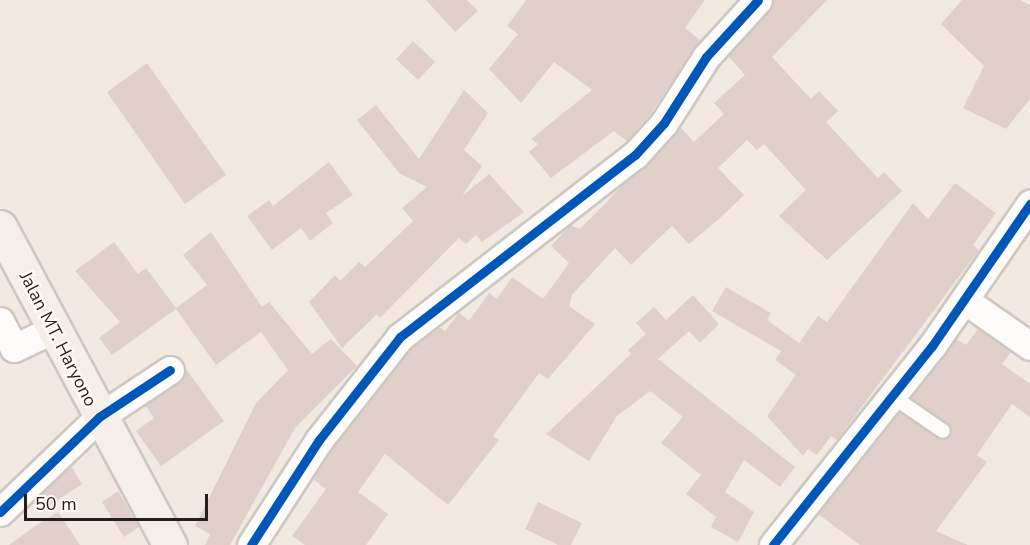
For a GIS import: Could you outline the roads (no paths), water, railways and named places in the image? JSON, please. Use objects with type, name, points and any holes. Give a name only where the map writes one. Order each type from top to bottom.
[{"type":"main road","name":"Jalan MT. Haryono","points":[[0,227],[47,332],[99,417],[170,545]]},
{"type":"street","points":[[251,545],[319,440],[400,337],[635,155],[664,123],[706,57],[758,0]]},
{"type":"street","points":[[773,545],[889,394],[966,300],[1030,204]]},
{"type":"street","points":[[966,300],[1030,346]]},
{"type":"street","points":[[0,321],[17,347],[47,332]]},
{"type":"street","points":[[0,512],[99,417],[170,370]]},
{"type":"lane","points":[[889,394],[943,431]]}]
